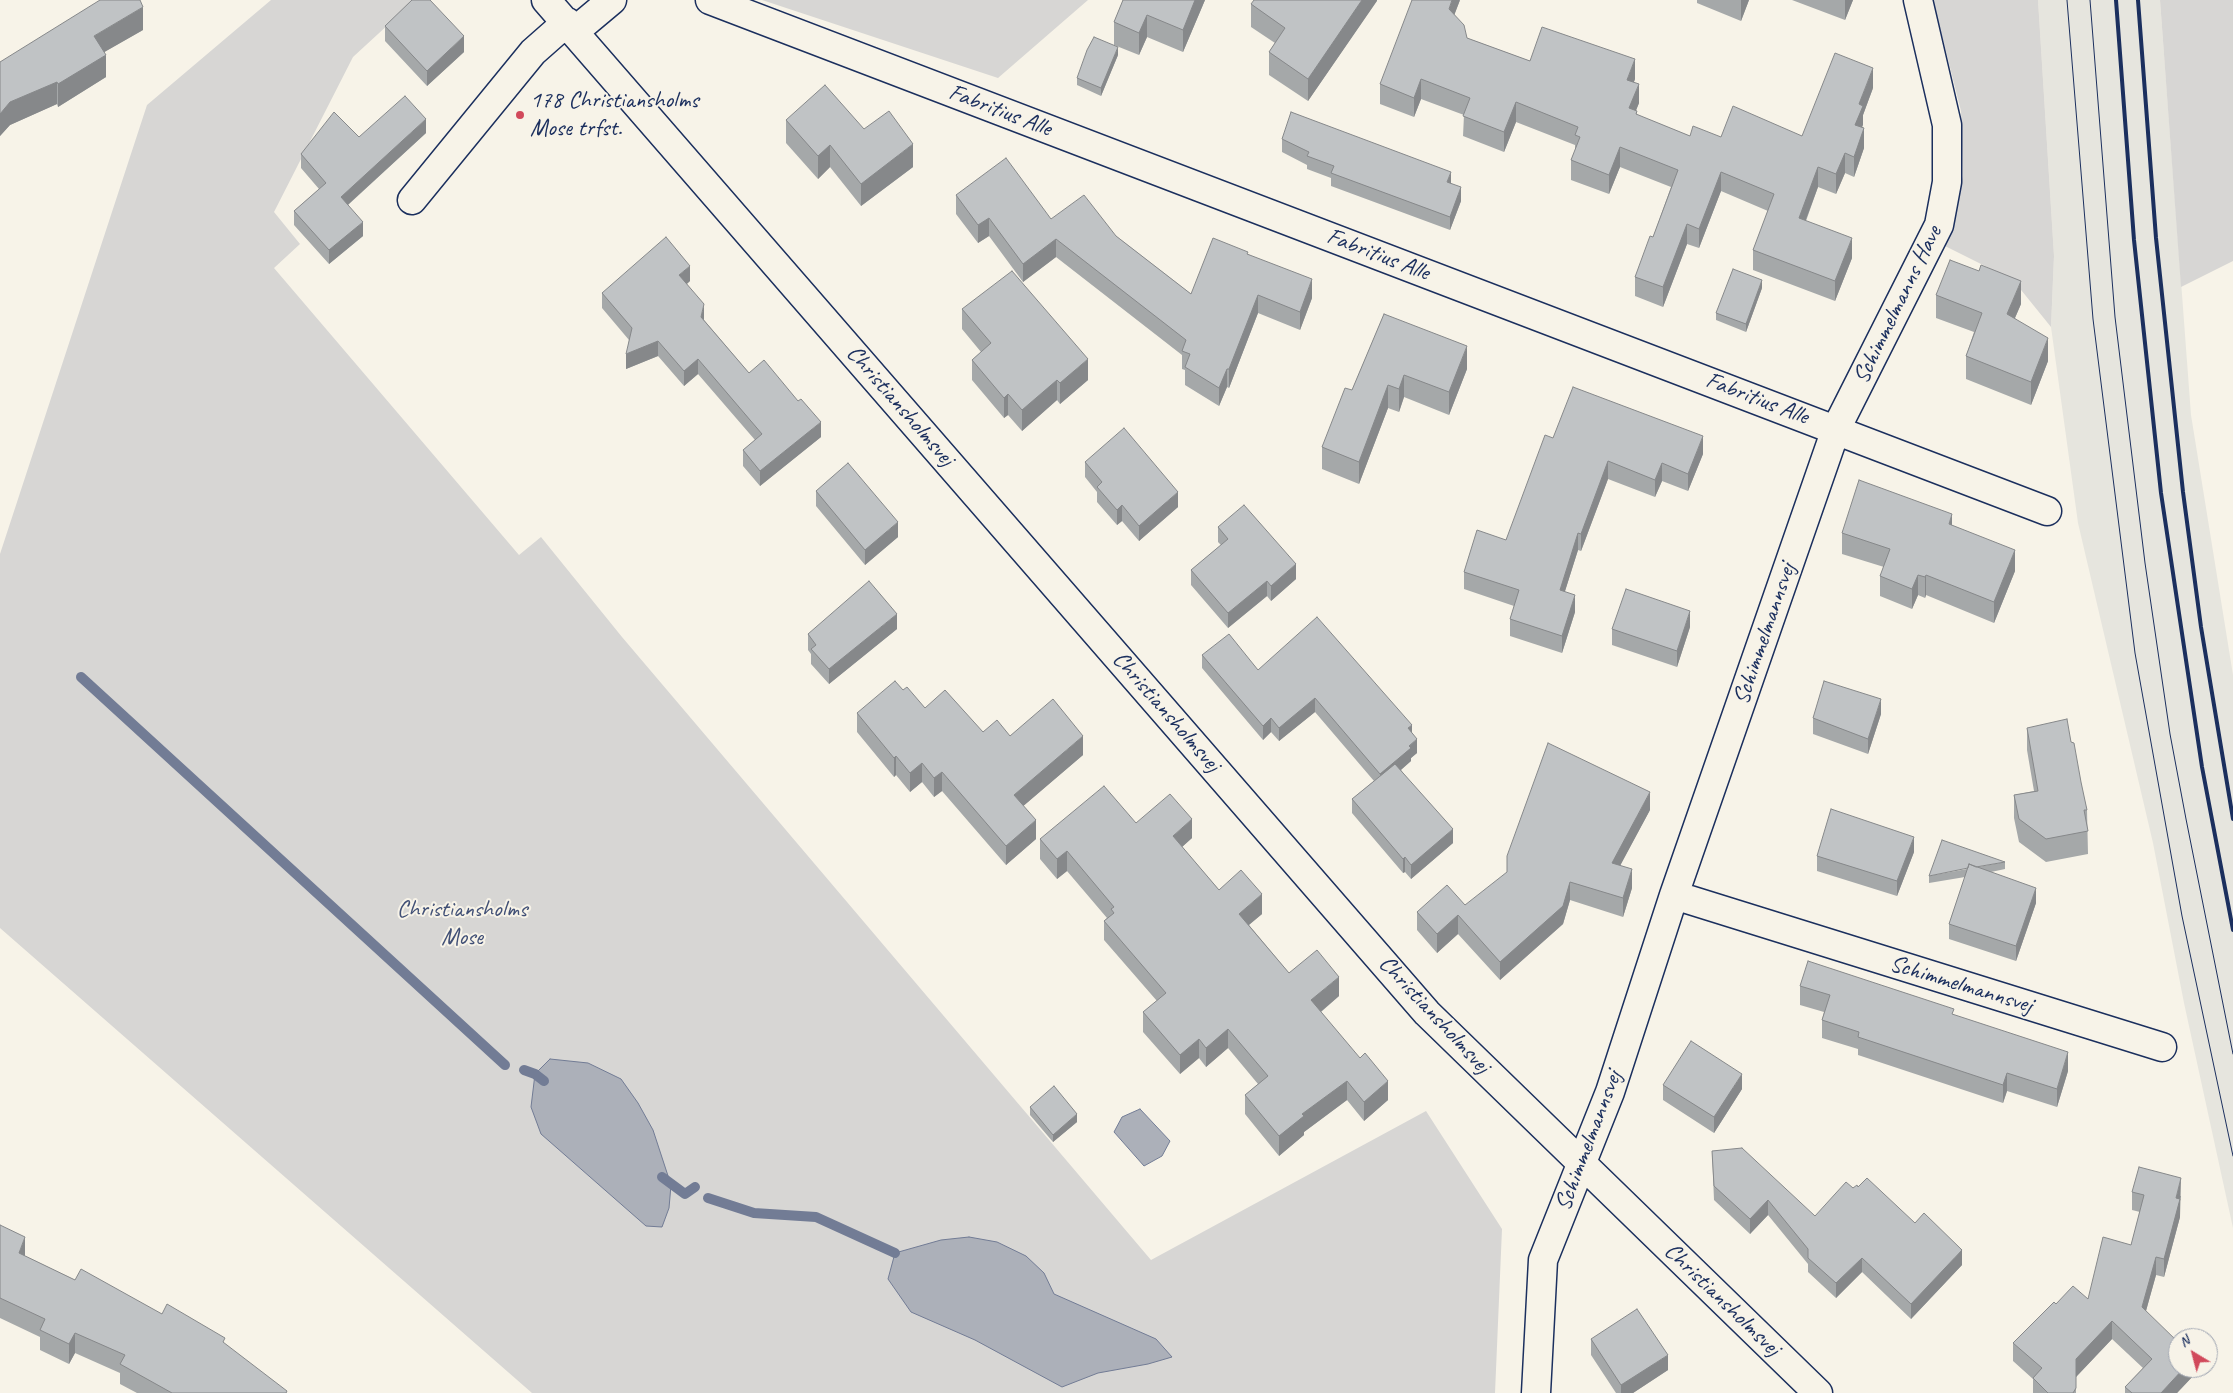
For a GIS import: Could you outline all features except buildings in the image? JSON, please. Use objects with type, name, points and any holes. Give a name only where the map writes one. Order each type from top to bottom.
[{"type":"street","name":"Christiansholmsvej","points":[[546,0],[571,26],[1427,1013],[1818,1393]]},
{"type":"street","points":[[412,200],[533,52],[612,0]]},
{"type":"street","name":"Fabritius Alle","points":[[710,0],[2047,511]]},
{"type":"street","name":"Schimmelmanns Have","points":[[1836,429],[1939,225],[1947,182],[1947,125],[1918,0]]},
{"type":"street","name":"Schimmelmannsvej","points":[[1536,1393],[1543,1260],[1610,1092],[1674,895],[1836,429]]},
{"type":"street","name":"Schimmelmannsvej","points":[[1674,895],[2162,1048]]},
{"type":"shaded area","points":[[2038,0],[2160,0],[2191,415],[2233,675],[2233,1228],[2184,1003],[2153,843],[2078,523],[2051,327],[2054,256]]},
{"type":"shaded area","points":[[550,1059],[588,1063],[621,1079],[638,1103],[653,1130],[671,1185],[669,1208],[662,1227],[646,1226],[541,1134],[531,1107],[535,1074]]},
{"type":"shaded area","points":[[1140,1109],[1170,1141],[1162,1156],[1144,1166],[1114,1132],[1122,1117]]},
{"type":"shaded area","points":[[969,1237],[997,1242],[1026,1256],[1044,1273],[1054,1294],[1156,1339],[1172,1357],[1148,1364],[1098,1373],[1062,1387],[975,1340],[911,1312],[888,1279],[895,1253],[941,1240]]},
{"type":"green space","name":"Christiansholms Mose","points":[[271,0],[415,0],[353,57],[274,212],[300,244],[274,268],[519,555],[541,537],[622,637],[1151,1260],[1426,1111],[1502,1229],[1495,1393],[532,1393],[0,928],[0,554],[147,105]]},
{"type":"green space","points":[[762,0],[1088,0],[998,78]]},
{"type":"green space","points":[[1933,0],[2038,0],[2054,256],[2051,327],[2013,280],[1943,245],[1963,176],[1961,111]]},
{"type":"green space","points":[[2160,0],[2233,0],[2233,261],[2181,287]]},
{"type":"waterway","points":[[81,677],[505,1065]]},
{"type":"waterway","points":[[524,1070],[535,1074],[544,1081]]},
{"type":"waterway","points":[[662,1177],[685,1194],[695,1187]]},
{"type":"waterway","points":[[708,1198],[754,1213],[816,1217],[895,1253]]},
{"type":"tram line","points":[[2067,0],[2093,319],[2135,653],[2182,916],[2233,1156]]},
{"type":"tram line","points":[[2090,0],[2115,317],[2145,563],[2170,734],[2233,1054]]},
{"type":"railway","points":[[2116,0],[2134,240],[2161,493],[2202,767],[2233,930]]},
{"type":"railway","points":[[2138,0],[2156,238],[2183,492],[2201,627],[2233,819]]},
{"type":"place","name":"178 Christiansholms Mose trfst.","points":[[520,115]]}]
